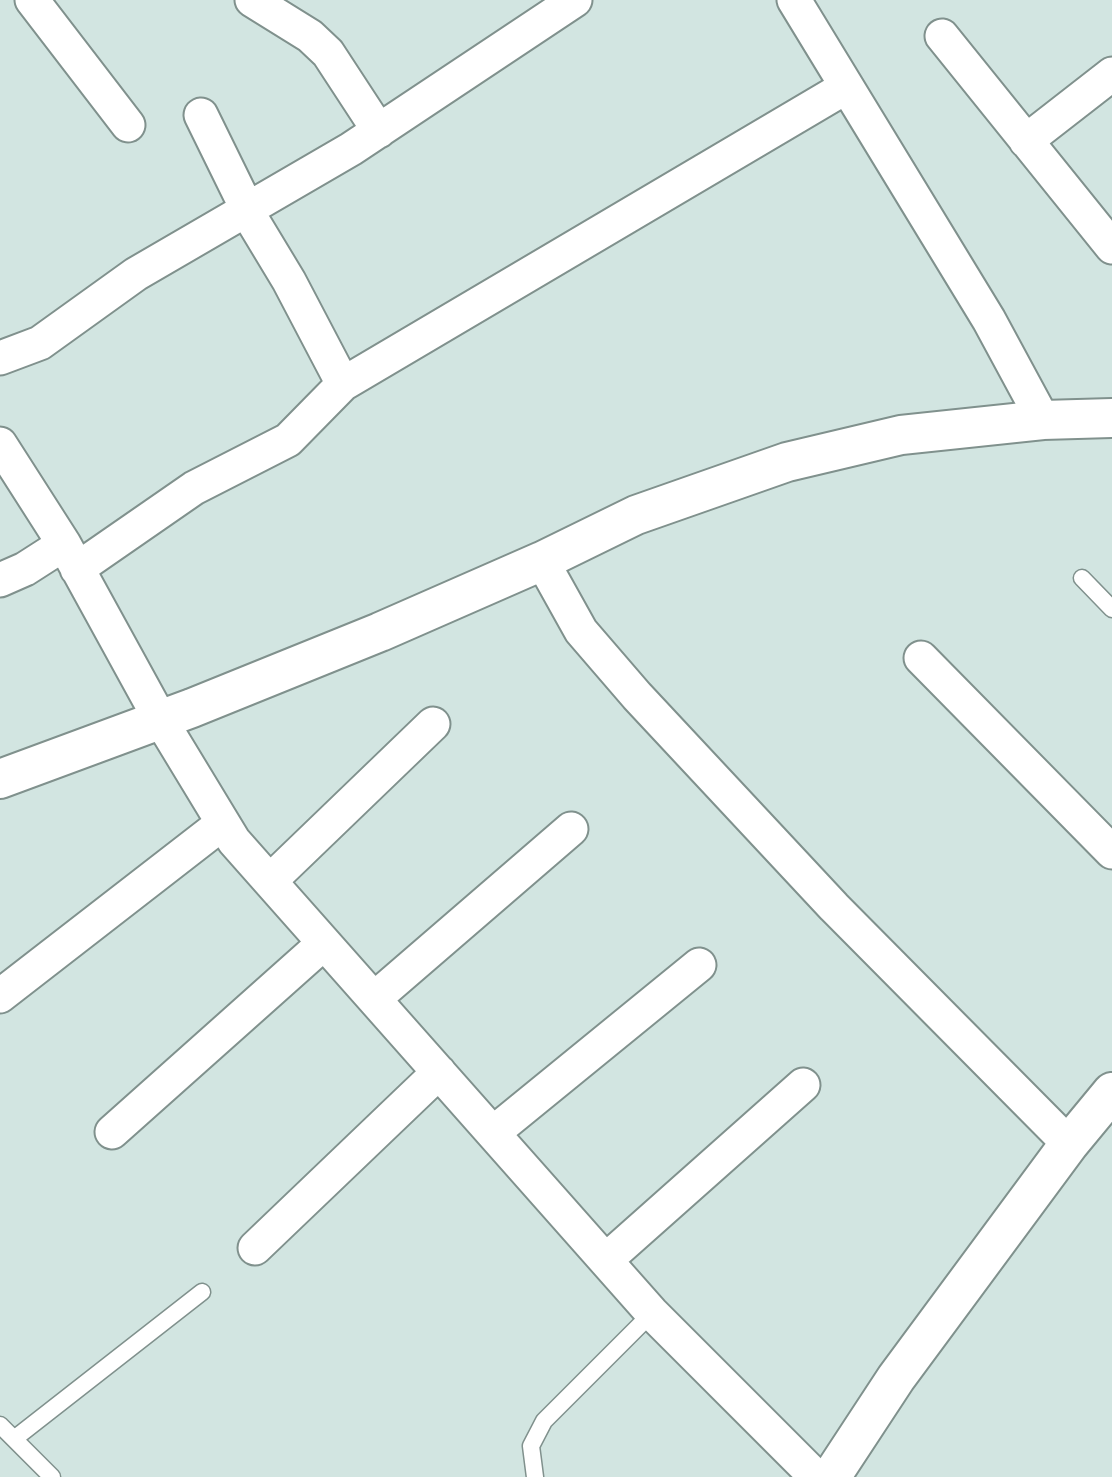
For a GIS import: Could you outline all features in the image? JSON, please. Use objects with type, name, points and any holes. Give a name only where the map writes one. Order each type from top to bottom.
[{"type":"street","points":[[32,0],[128,125]]},
{"type":"street","points":[[252,0],[310,36],[328,53],[379,131]]},
{"type":"street","points":[[0,358],[40,343],[136,274],[248,211],[379,131],[575,0]]},
{"type":"street","points":[[794,0],[989,320],[1043,420]]},
{"type":"street","points":[[942,36],[1112,247]]},
{"type":"street","points":[[1026,141],[1112,74]]},
{"type":"street","points":[[0,580],[25,569],[71,557],[194,488],[288,440],[342,384],[846,87]]},
{"type":"street","points":[[201,115],[248,211],[342,384]]},
{"type":"street","points":[[0,779],[380,632],[542,561],[636,515],[787,462],[901,435],[1043,420],[1112,418]]},
{"type":"street","points":[[0,444],[71,557],[160,719],[234,841],[652,1313],[816,1477]]},
{"type":"street","points":[[542,561],[581,631],[637,696],[834,907],[1069,1144]]},
{"type":"street","points":[[921,658],[1112,852]]},
{"type":"street","points":[[270,881],[433,724]]},
{"type":"street","points":[[0,996],[223,823]]},
{"type":"street","points":[[374,999],[570,829]]},
{"type":"street","points":[[112,1132],[324,943]]},
{"type":"street","points":[[493,1133],[699,965]]},
{"type":"street","points":[[255,1248],[439,1072]]},
{"type":"street","points":[[606,1260],[803,1085]]},
{"type":"street","points":[[831,1477],[896,1378],[1069,1144],[1112,1093]]},
{"type":"lane","points":[[1082,578],[1112,609]]},
{"type":"lane","points":[[14,1439],[202,1292]]},
{"type":"lane","points":[[535,1477],[531,1446],[544,1421],[652,1313]]},
{"type":"lane","points":[[0,1425],[52,1477]]}]
